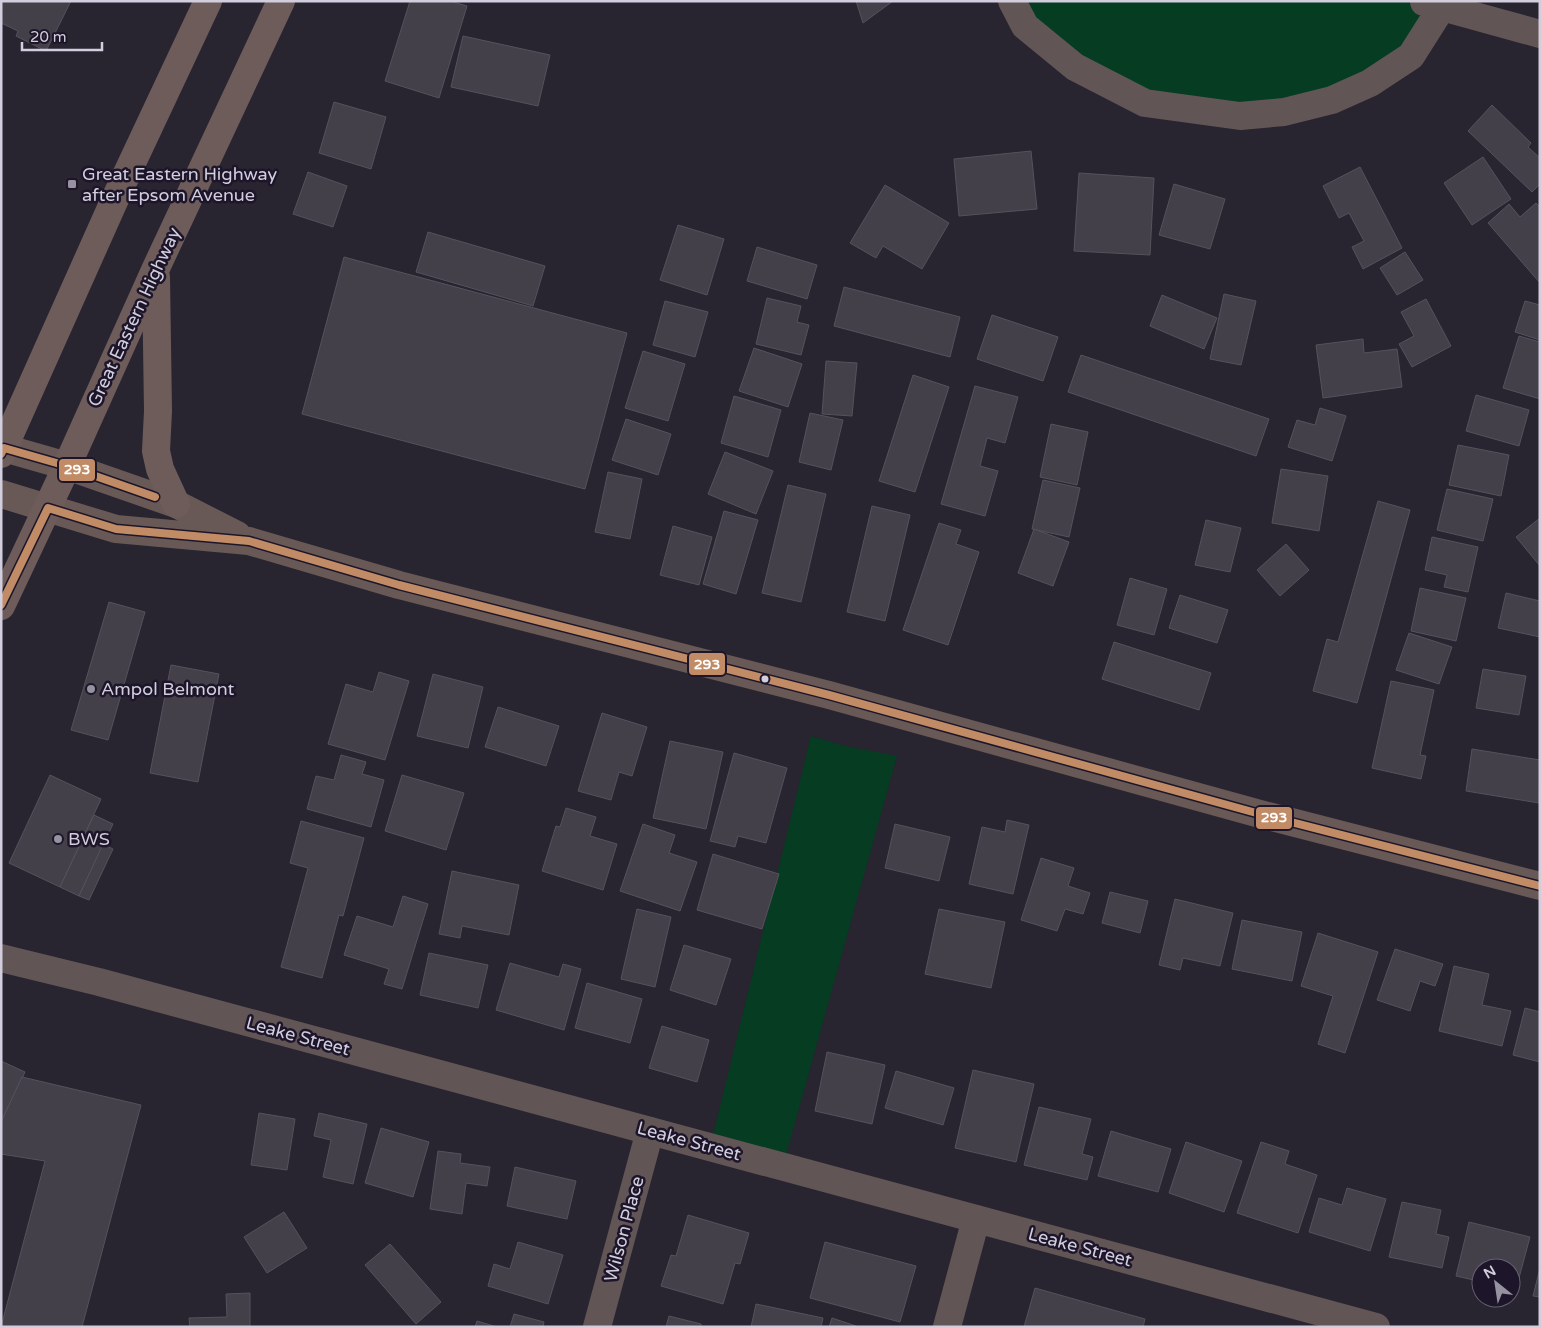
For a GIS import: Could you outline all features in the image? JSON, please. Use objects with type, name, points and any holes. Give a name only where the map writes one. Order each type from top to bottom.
[{"type":"highway","points":[[2,450],[115,199],[208,1]]},
{"type":"highway","name":"Great Eastern Highway","points":[[1,606],[281,1]]},
{"type":"highway","points":[[156,268],[158,411],[156,451],[160,469],[176,504]]},
{"type":"street","points":[[1012,1],[1025,26],[1075,68],[1145,102],[1240,116],[1284,112],[1332,100],[1370,83],[1411,56],[1436,3],[1540,34]]},
{"type":"street","points":[[2,450],[67,466],[176,504],[249,541],[399,585],[829,695],[1260,814],[1540,886]]},
{"type":"street","points":[[1,494],[116,529],[249,541]]},
{"type":"street","name":"Leake Street","points":[[1,958],[117,987],[1376,1327]]},
{"type":"street","name":"Wilson Place","points":[[597,1327],[650,1131]]},
{"type":"street","points":[[947,1327],[976,1219]]},
{"type":"green space","points":[[1012,1],[1422,1],[1442,7],[1411,56],[1332,100],[1194,110],[1075,67]]},
{"type":"green space","points":[[811,736],[845,746],[897,756],[786,1155],[713,1135]]},
{"type":"building","points":[[1,1],[71,1],[46,51],[16,36],[18,31],[1,23]]},
{"type":"building","points":[[410,1],[450,1],[467,6],[439,98],[385,81]]},
{"type":"building","points":[[856,1],[893,1],[863,23]]},
{"type":"building","points":[[463,36],[550,55],[538,106],[451,87]]},
{"type":"building","points":[[334,102],[386,117],[371,169],[319,153]]},
{"type":"building","points":[[1492,105],[1531,143],[1528,147],[1540,158],[1540,184],[1532,192],[1468,131]]},
{"type":"building","points":[[1031,151],[1037,209],[959,216],[954,159]]},
{"type":"building","points":[[1483,157],[1511,199],[1472,225],[1444,183]]},
{"type":"building","points":[[1360,167],[1402,248],[1363,269],[1352,247],[1364,241],[1349,213],[1339,218],[1323,186]]},
{"type":"building","points":[[308,172],[347,186],[333,227],[293,214]]},
{"type":"building","points":[[1079,173],[1154,178],[1150,255],[1074,251]]},
{"type":"building","points":[[1174,184],[1225,199],[1210,249],[1159,235]]},
{"type":"building","points":[[885,185],[949,223],[922,269],[883,246],[876,258],[850,243]]},
{"type":"building","points":[[1536,203],[1540,207],[1540,283],[1488,223],[1509,204],[1520,217]]},
{"type":"building","points":[[678,225],[724,239],[707,295],[660,280]]},
{"type":"building","points":[[428,232],[545,266],[533,306],[416,272]]},
{"type":"building","points":[[757,247],[817,265],[807,299],[747,281]]},
{"type":"building","points":[[1405,252],[1423,280],[1397,295],[1380,268]]},
{"type":"building","points":[[344,257],[627,333],[585,489],[302,414]]},
{"type":"building","points":[[844,287],[960,317],[950,357],[834,326]]},
{"type":"building","points":[[1224,294],[1256,301],[1241,365],[1210,359]]},
{"type":"building","points":[[1162,295],[1217,318],[1204,349],[1150,326]]},
{"type":"building","points":[[767,298],[801,306],[797,322],[809,325],[801,355],[756,344]]},
{"type":"building","points":[[1426,299],[1451,346],[1412,367],[1399,344],[1414,336],[1401,312]]},
{"type":"building","points":[[665,301],[708,312],[695,357],[653,345]]},
{"type":"building","points":[[1525,301],[1540,305],[1540,340],[1515,332]]},
{"type":"building","points":[[992,315],[1058,337],[1043,381],[977,359]]},
{"type":"building","points":[[1519,336],[1540,342],[1540,399],[1503,388]]},
{"type":"building","points":[[1363,339],[1364,353],[1397,349],[1402,387],[1323,398],[1316,345]]},
{"type":"building","points":[[754,348],[802,364],[788,407],[739,391]]},
{"type":"building","points":[[643,351],[685,364],[668,421],[625,408]]},
{"type":"building","points":[[1081,355],[1269,419],[1256,456],[1068,392]]},
{"type":"building","points":[[826,361],[857,363],[852,416],[822,414]]},
{"type":"building","points":[[913,375],[949,387],[915,492],[879,481]]},
{"type":"building","points":[[975,386],[1018,397],[1005,443],[987,438],[980,466],[998,471],[985,516],[941,504]]},
{"type":"building","points":[[1476,395],[1529,410],[1519,446],[1466,431]]},
{"type":"building","points":[[734,396],[781,410],[768,457],[721,443]]},
{"type":"building","points":[[1320,408],[1346,416],[1332,461],[1288,447],[1297,420],[1315,425]]},
{"type":"building","points":[[810,413],[843,420],[831,470],[799,462]]},
{"type":"building","points":[[626,419],[671,434],[658,475],[612,460]]},
{"type":"building","points":[[1051,424],[1088,432],[1077,485],[1040,477]]},
{"type":"building","points":[[1458,445],[1509,455],[1501,496],[1449,485]]},
{"type":"building","points":[[725,452],[773,471],[756,514],[708,494]]},
{"type":"building","points":[[1281,469],[1328,476],[1319,531],[1272,523]]},
{"type":"building","points":[[608,472],[642,479],[630,539],[595,532]]},
{"type":"building","points":[[1043,480],[1080,488],[1069,537],[1032,529]]},
{"type":"building","points":[[788,485],[826,494],[801,602],[762,593]]},
{"type":"building","points":[[1447,489],[1493,499],[1483,541],[1437,530]]},
{"type":"building","points":[[1378,501],[1410,510],[1357,703],[1313,691],[1327,639],[1338,642]]},
{"type":"building","points":[[872,506],[910,515],[885,621],[847,612]]},
{"type":"building","points":[[724,511],[758,520],[736,594],[703,584]]},
{"type":"building","points":[[1540,518],[1540,566],[1516,537]]},
{"type":"building","points":[[1206,520],[1241,528],[1230,572],[1195,565]]},
{"type":"building","points":[[939,523],[961,530],[956,544],[979,552],[948,645],[903,630]]},
{"type":"building","points":[[673,526],[712,537],[699,585],[660,575]]},
{"type":"building","points":[[1034,529],[1069,542],[1053,586],[1018,573]]},
{"type":"building","points":[[1432,537],[1478,547],[1468,592],[1444,587],[1447,575],[1425,570]]},
{"type":"building","points":[[1286,544],[1309,570],[1280,596],[1257,570]]},
{"type":"building","points":[[1130,578],[1167,589],[1154,635],[1117,625]]},
{"type":"building","points":[[1420,588],[1466,598],[1456,641],[1411,631]]},
{"type":"building","points":[[1506,593],[1540,601],[1540,637],[1498,628]]},
{"type":"building","points":[[1180,595],[1228,610],[1217,643],[1169,628]]},
{"type":"building","points":[[109,602],[145,612],[108,740],[71,730]]},
{"type":"building","points":[[1409,633],[1452,647],[1439,684],[1396,670]]},
{"type":"building","points":[[1114,642],[1211,673],[1199,710],[1102,679]]},
{"type":"building","points":[[171,665],[219,674],[198,782],[150,773]]},
{"type":"building","points":[[1483,669],[1526,676],[1519,715],[1476,708]]},
{"type":"building","points":[[379,672],[409,681],[385,760],[328,744],[346,684],[373,692]]},
{"type":"building","points":[[433,674],[483,687],[468,748],[417,736]]},
{"type":"building","points":[[1391,681],[1434,690],[1420,755],[1426,756],[1421,779],[1372,768]]},
{"type":"building","points":[[498,707],[559,726],[546,766],[485,747]]},
{"type":"building","points":[[602,713],[647,727],[632,776],[619,772],[611,800],[578,791]]},
{"type":"building","points":[[670,741],[723,752],[706,829],[653,818]]},
{"type":"building","points":[[1472,749],[1540,760],[1539,803],[1466,791]]},
{"type":"building","points":[[734,753],[787,768],[766,843],[738,836],[735,847],[710,841]]},
{"type":"building","points":[[341,755],[366,762],[362,774],[384,780],[371,827],[307,809],[316,776],[334,780]]},
{"type":"building","points":[[50,775],[101,799],[60,887],[9,863]]},
{"type":"building","points":[[402,775],[464,793],[446,850],[385,831]]},
{"type":"building","points":[[566,808],[596,817],[590,836],[617,844],[603,890],[542,871],[556,826],[560,827]]},
{"type":"building","points":[[94,815],[113,824],[79,896],[60,887]]},
{"type":"building","points":[[1007,820],[1029,825],[1013,894],[969,884],[982,827],[1005,832]]},
{"type":"building","points":[[301,821],[364,838],[343,916],[339,915],[322,978],[281,967],[308,868],[290,863]]},
{"type":"building","points":[[643,824],[675,835],[669,853],[697,862],[680,911],[620,891]]},
{"type":"building","points":[[895,824],[950,837],[939,881],[885,868]]},
{"type":"building","points":[[103,844],[113,849],[89,900],[79,896]]},
{"type":"building","points":[[713,854],[779,874],[762,929],[697,910]]},
{"type":"building","points":[[1041,858],[1074,868],[1068,886],[1090,893],[1083,914],[1065,909],[1057,931],[1021,920]]},
{"type":"building","points":[[452,871],[519,885],[509,935],[462,926],[460,938],[439,934]]},
{"type":"building","points":[[1110,892],[1148,901],[1140,933],[1102,923]]},
{"type":"building","points":[[403,896],[428,904],[402,989],[384,984],[389,969],[344,955],[357,916],[393,927]]},
{"type":"building","points":[[1175,899],[1233,913],[1220,966],[1183,958],[1180,970],[1159,965]]},
{"type":"building","points":[[637,909],[671,917],[655,987],[621,979]]},
{"type":"building","points":[[939,909],[1005,922],[991,988],[925,974]]},
{"type":"building","points":[[1242,920],[1302,932],[1292,981],[1232,969]]},
{"type":"building","points":[[1318,933],[1378,952],[1345,1053],[1318,1044],[1333,996],[1301,986]]},
{"type":"building","points":[[684,945],[731,959],[716,1005],[670,990]]},
{"type":"building","points":[[1395,949],[1443,964],[1435,986],[1420,981],[1410,1011],[1377,1000]]},
{"type":"building","points":[[429,953],[488,965],[478,1008],[420,995]]},
{"type":"building","points":[[510,963],[559,977],[563,964],[581,969],[564,1030],[496,1010]]},
{"type":"building","points":[[1454,966],[1489,974],[1482,1005],[1511,1011],[1502,1046],[1439,1031]]},
{"type":"building","points":[[587,983],[642,999],[630,1043],[575,1028]]},
{"type":"building","points":[[1525,1008],[1540,1012],[1540,1062],[1513,1055]]},
{"type":"building","points":[[662,1026],[709,1040],[697,1082],[649,1068]]},
{"type":"building","points":[[827,1052],[885,1065],[872,1124],[815,1111]]},
{"type":"building","points":[[1,1061],[25,1072],[1,1122]]},
{"type":"building","points":[[973,1070],[1034,1084],[1016,1162],[955,1148]]},
{"type":"building","points":[[896,1071],[954,1088],[943,1125],[885,1108]]},
{"type":"building","points":[[22,1077],[141,1105],[82,1327],[1,1327],[45,1161],[1,1154],[1,1122]]},
{"type":"building","points":[[1039,1107],[1091,1119],[1082,1154],[1093,1157],[1087,1180],[1024,1165]]},
{"type":"building","points":[[259,1113],[295,1119],[287,1170],[251,1165]]},
{"type":"building","points":[[319,1113],[367,1124],[353,1184],[323,1177],[331,1140],[314,1136]]},
{"type":"building","points":[[381,1128],[429,1142],[413,1197],[365,1183]]},
{"type":"building","points":[[1111,1131],[1171,1149],[1158,1192],[1098,1176]]},
{"type":"building","points":[[1186,1142],[1242,1161],[1224,1212],[1169,1193]]},
{"type":"building","points":[[1261,1142],[1289,1151],[1285,1164],[1317,1175],[1298,1233],[1237,1213]]},
{"type":"building","points":[[438,1151],[461,1154],[460,1163],[490,1167],[487,1186],[466,1183],[462,1214],[430,1209]]},
{"type":"building","points":[[515,1167],[576,1181],[567,1219],[507,1206]]},
{"type":"building","points":[[1347,1188],[1386,1199],[1370,1251],[1309,1232],[1319,1198],[1342,1205]]},
{"type":"building","points":[[1402,1202],[1441,1210],[1436,1234],[1449,1237],[1442,1268],[1389,1257]]},
{"type":"building","points":[[284,1212],[307,1248],[267,1273],[244,1237]]},
{"type":"building","points":[[688,1215],[749,1233],[740,1264],[735,1263],[723,1304],[661,1286],[671,1255],[676,1256]]},
{"type":"building","points":[[1469,1222],[1530,1237],[1521,1271],[1521,1258],[1471,1258],[1471,1279],[1456,1276]]},
{"type":"building","points":[[518,1242],[563,1255],[548,1304],[488,1286],[494,1264],[510,1269]]},
{"type":"building","points":[[825,1242],[916,1266],[900,1322],[810,1298]]},
{"type":"building","points":[[390,1244],[441,1302],[416,1324],[365,1265]]},
{"type":"building","points":[[1540,1268],[1540,1297],[1533,1296]]},
{"type":"building","points":[[1035,1288],[1145,1319],[1143,1327],[1024,1327]]},
{"type":"building","points":[[250,1293],[250,1327],[190,1327],[189,1318],[227,1317],[226,1294]]},
{"type":"building","points":[[756,1304],[823,1318],[821,1327],[751,1327]]},
{"type":"building","points":[[514,1314],[544,1322],[543,1327],[510,1327]]},
{"type":"building","points":[[669,1316],[701,1324],[701,1327],[666,1327]]},
{"type":"building","points":[[832,1318],[859,1327],[829,1327]]},
{"type":"building","points":[[477,1321],[497,1327],[475,1327]]},
{"type":"transit line","name":"293","points":[[1,454],[4,448],[67,466],[155,497]]},
{"type":"transit line","name":"293","points":[[1,605],[48,508],[116,529],[249,541],[399,585],[829,695],[1260,814],[1540,886]]},
{"type":"place","name":"Great Eastern Highway after Epsom Avenue","points":[[72,184]]},
{"type":"place","name":"Ampol Belmont","points":[[91,689]]},
{"type":"place","name":"BWS","points":[[58,839]]}]
